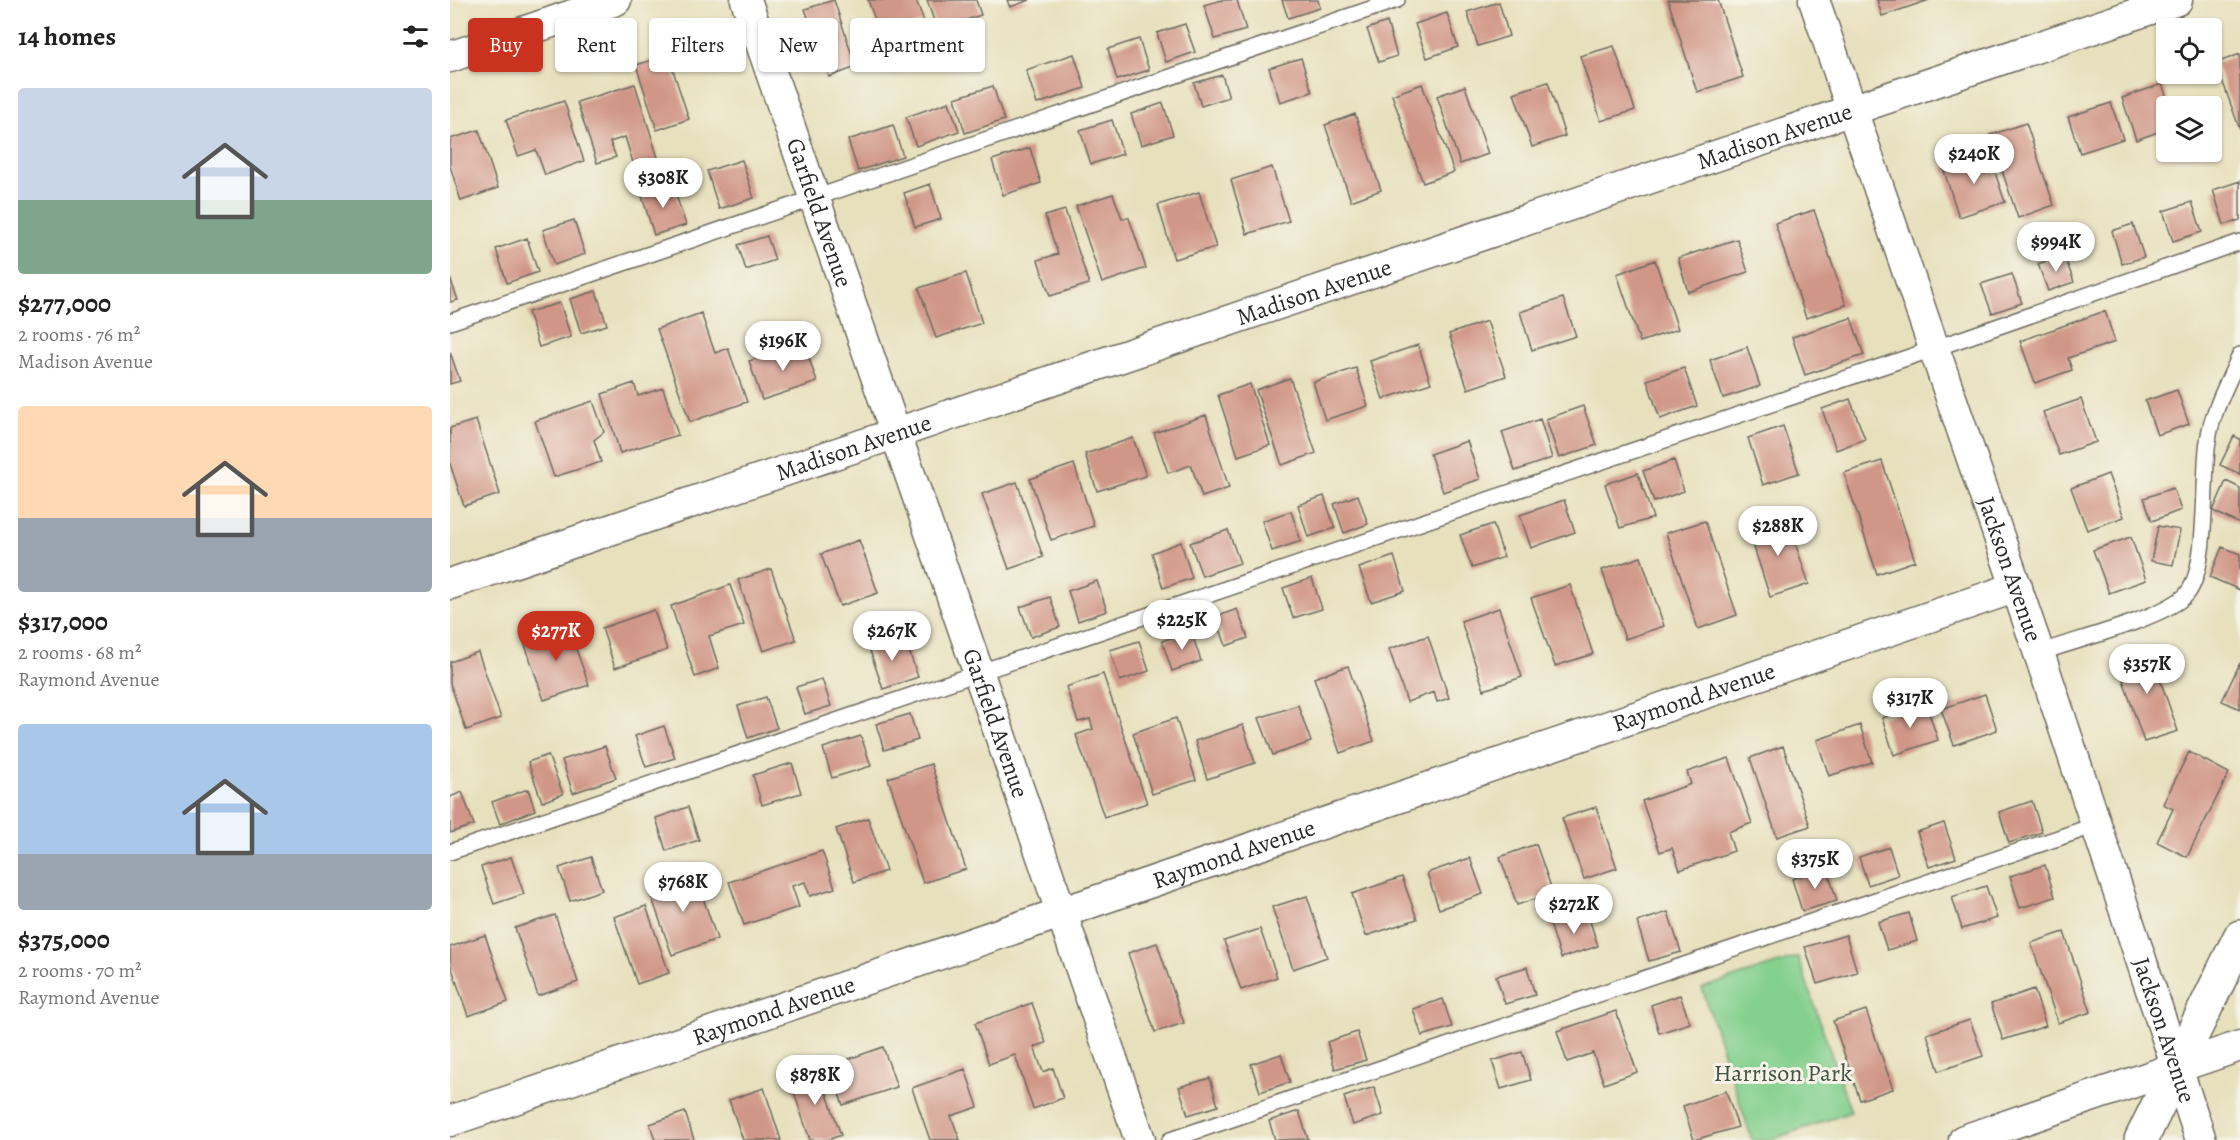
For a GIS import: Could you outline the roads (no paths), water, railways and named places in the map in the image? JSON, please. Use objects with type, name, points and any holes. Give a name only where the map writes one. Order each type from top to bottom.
[{"type":"street","points":[[450,57],[616,0]]},
{"type":"street","name":"Garfield Avenue","points":[[746,0],[816,197],[1140,1140]]},
{"type":"street","name":"Jackson Avenue","points":[[1814,0],[2017,587],[2200,1140]]},
{"type":"street","name":"Madison Avenue","points":[[450,584],[1853,112],[2177,0]]},
{"type":"street","name":"Raymond Avenue","points":[[450,1121],[2017,587]]},
{"type":"street","points":[[2141,1140],[2240,937]]},
{"type":"street","points":[[1964,1140],[2240,1046]]},
{"type":"lane","points":[[450,322],[1397,0]]},
{"type":"lane","points":[[450,852],[1933,349],[2240,242]]},
{"type":"lane","points":[[2039,653],[2160,611],[2186,595],[2196,577],[2203,537],[2208,441],[2215,412],[2240,355]]},
{"type":"lane","points":[[1170,1140],[2096,825]]},
{"type":"park label","name":"Harrison Park","points":[[1783,1073]]}]
